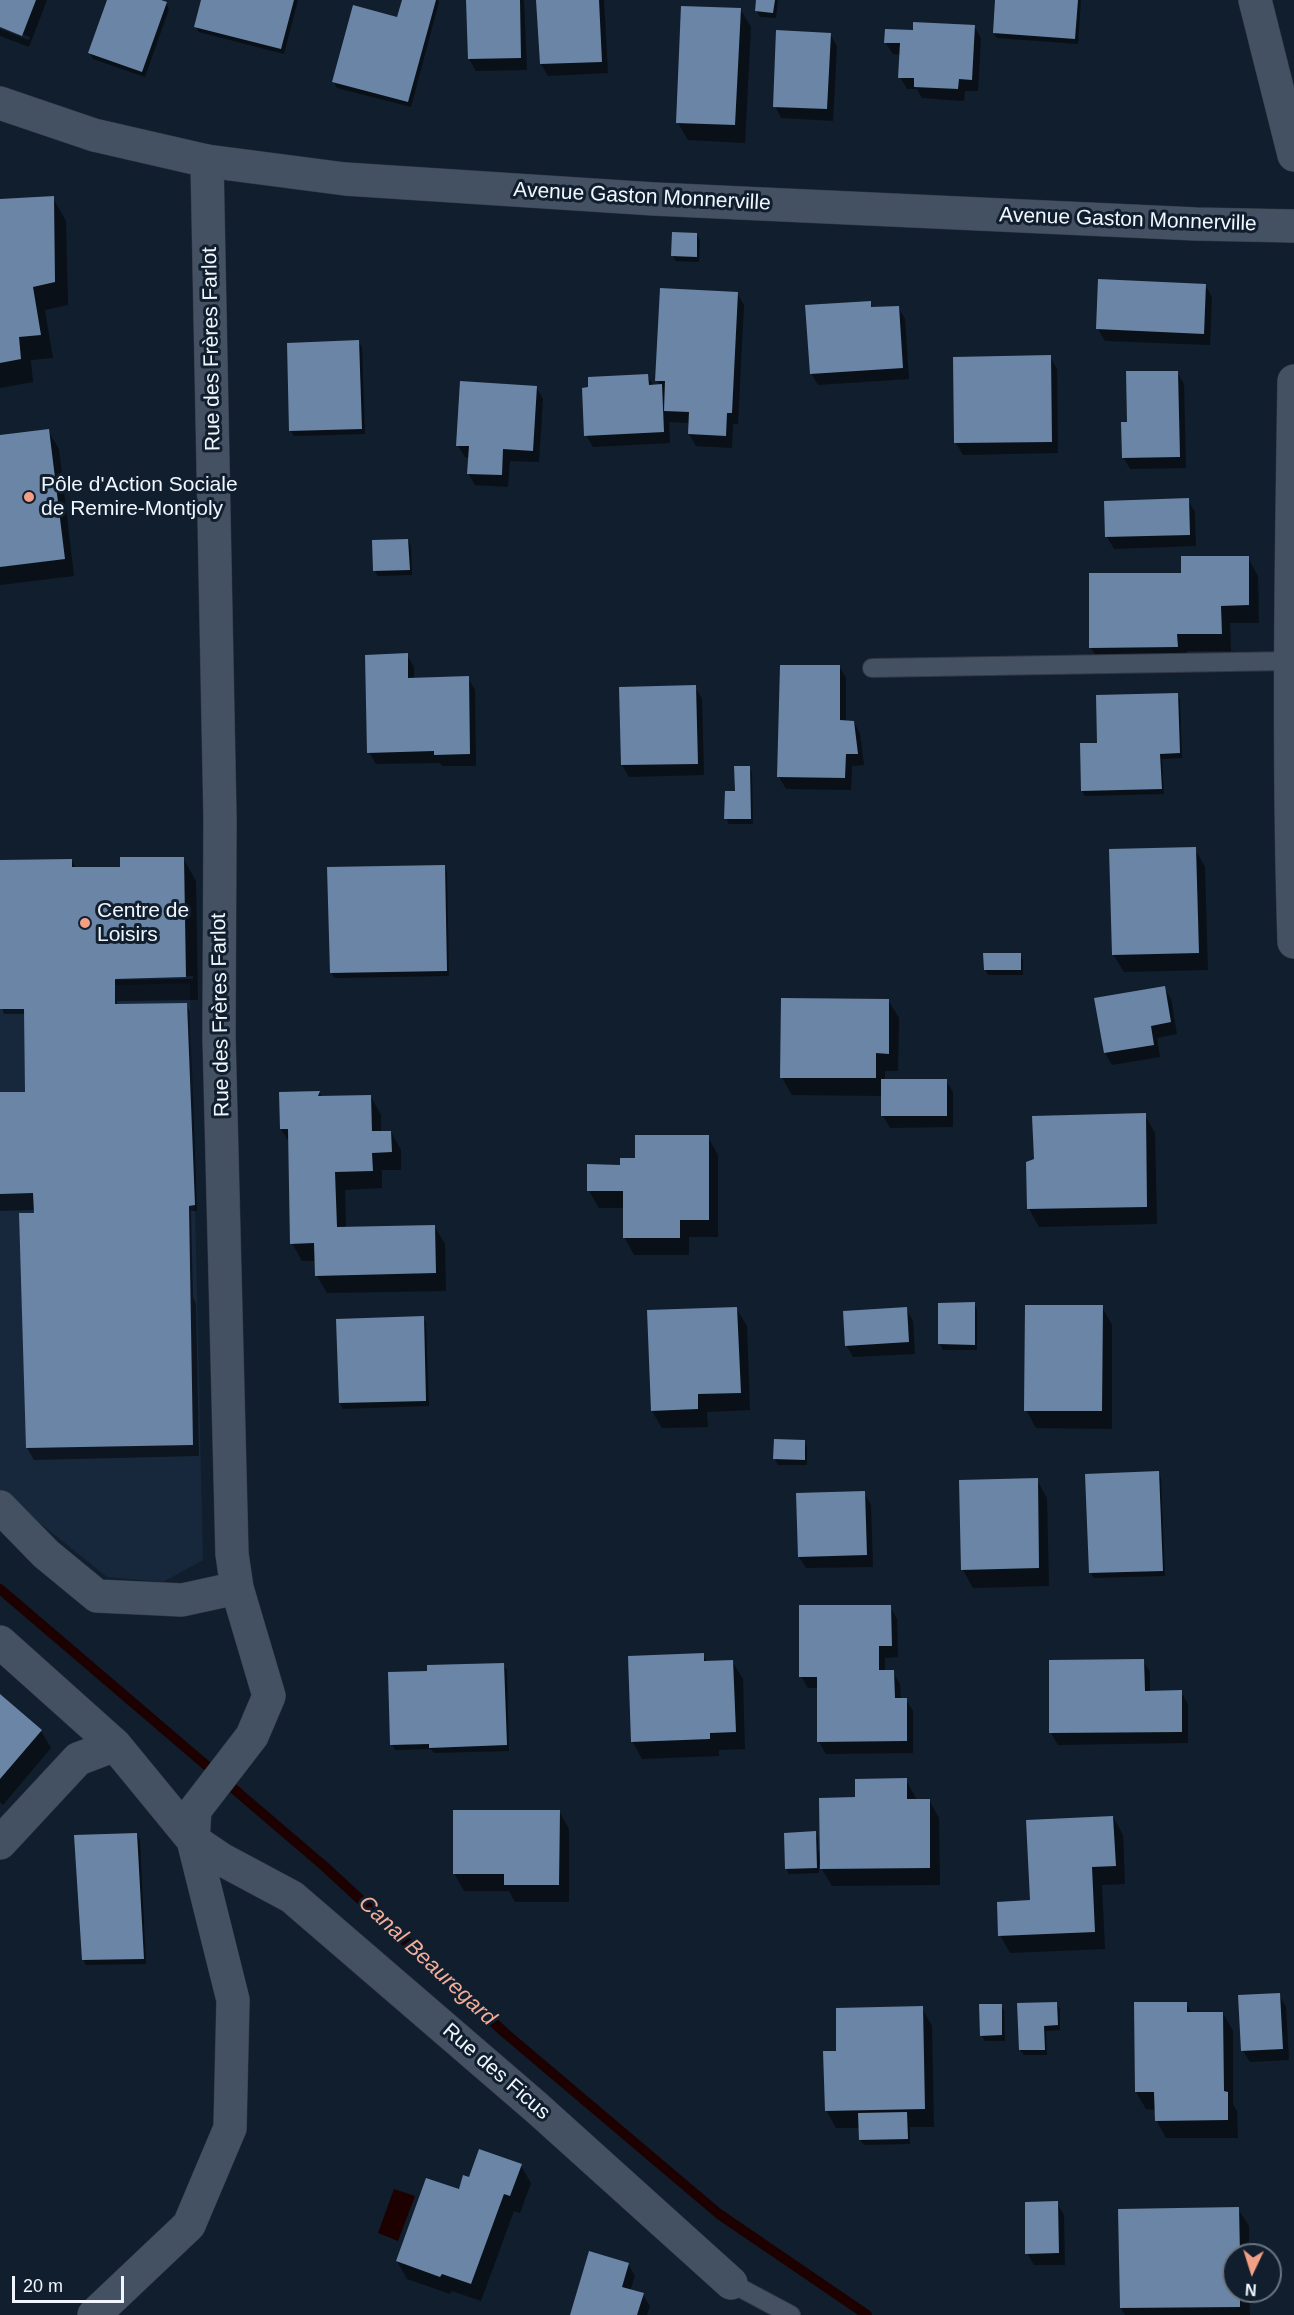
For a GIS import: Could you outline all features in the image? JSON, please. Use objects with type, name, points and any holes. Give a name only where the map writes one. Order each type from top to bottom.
[{"type":"street","points":[[1255,0],[1294,155]]},
{"type":"street","name":"Avenue Gaston Monnerville","points":[[0,103],[94,135],[207,161],[345,179],[631,197],[1196,224],[1294,226]]},
{"type":"street","name":"Rue des Frères Farlot","points":[[194,1825],[252,1736],[269,1696],[237,1588],[232,1545],[219,1036],[220,819],[207,161]]},
{"type":"street","points":[[1294,381],[1290,661],[1290,830],[1294,942]]},
{"type":"street","points":[[0,1507],[46,1554],[97,1596],[182,1600],[237,1588]]},
{"type":"street","points":[[0,1642],[115,1745],[194,1825],[233,2000],[230,2128],[189,2225],[94,2315]]},
{"type":"street","points":[[0,1844],[78,1759],[115,1745]]},
{"type":"street","name":"Rue des Ficus","points":[[194,1825],[220,1859],[292,1897],[537,2108],[731,2283]]},
{"type":"lane","points":[[873,668],[1290,661]]},
{"type":"lane","name":"Rue des Ficus","points":[[731,2283],[791,2315]]},
{"type":"shaded area","points":[[190,983],[203,1560],[163,1582],[107,1577],[0,1491],[0,988]]},
{"type":"shaded area","points":[[394,2189],[415,2196],[398,2241],[378,2233]]},
{"type":"building","points":[[0,0],[36,0],[22,36],[0,27]]},
{"type":"building","points":[[107,0],[167,2],[142,72],[88,53]]},
{"type":"building","points":[[201,0],[294,0],[281,49],[194,27]]},
{"type":"building","points":[[402,0],[436,0],[408,102],[332,82],[353,5],[397,17]]},
{"type":"building","points":[[466,0],[520,0],[521,58],[468,59]]},
{"type":"building","points":[[536,0],[599,0],[602,62],[540,64]]},
{"type":"building","points":[[756,0],[775,0],[773,13],[755,11]]},
{"type":"building","points":[[995,0],[1078,0],[1075,39],[993,33]]},
{"type":"building","points":[[681,6],[741,8],[735,125],[676,123]]},
{"type":"building","points":[[913,22],[975,25],[972,80],[959,79],[958,89],[914,87],[914,78],[898,78],[900,43],[884,43],[885,29],[913,30]]},
{"type":"building","points":[[776,30],[831,33],[827,109],[773,107]]},
{"type":"building","points":[[54,196],[55,282],[33,287],[41,335],[19,337],[21,359],[0,363],[0,199]]},
{"type":"building","points":[[672,232],[697,233],[697,257],[671,256]]},
{"type":"building","points":[[1098,279],[1206,284],[1204,334],[1096,329]]},
{"type":"building","points":[[660,288],[738,292],[732,413],[727,413],[726,436],[688,434],[689,412],[664,411],[665,381],[655,381]]},
{"type":"building","points":[[871,301],[871,307],[899,306],[903,368],[810,374],[805,305]]},
{"type":"building","points":[[359,340],[362,429],[289,431],[287,343]]},
{"type":"building","points":[[1051,355],[1052,442],[954,443],[953,357]]},
{"type":"building","points":[[1126,371],[1178,371],[1180,457],[1122,458],[1121,422],[1127,422]]},
{"type":"building","points":[[648,374],[649,385],[662,384],[664,432],[584,436],[582,388],[588,387],[588,377]]},
{"type":"building","points":[[460,381],[537,386],[533,451],[503,449],[502,475],[467,474],[469,446],[456,446]]},
{"type":"building","name":"Pôle d'Action Sociale de Remire-Montjoly","points":[[49,429],[65,559],[0,567],[0,435]]},
{"type":"building","points":[[1189,498],[1190,535],[1105,537],[1104,501]]},
{"type":"building","points":[[408,539],[410,570],[373,571],[372,540]]},
{"type":"building","points":[[1181,556],[1249,556],[1249,605],[1221,606],[1222,634],[1177,634],[1178,647],[1089,648],[1089,573],[1181,573]]},
{"type":"building","points":[[408,653],[408,678],[469,676],[470,754],[434,755],[434,751],[367,753],[365,655]]},
{"type":"building","points":[[780,665],[840,665],[840,720],[854,721],[858,754],[846,754],[845,778],[777,777]]},
{"type":"building","points":[[696,685],[698,764],[621,765],[619,687]]},
{"type":"building","points":[[1178,693],[1180,753],[1160,754],[1162,789],[1081,791],[1080,743],[1097,743],[1096,695]]},
{"type":"building","points":[[734,766],[750,766],[751,819],[724,819],[725,791],[735,791]]},
{"type":"building","points":[[1196,847],[1199,953],[1112,955],[1109,849]]},
{"type":"building","points":[[120,857],[184,857],[186,977],[115,979],[115,1004],[187,1003],[195,1205],[189,1206],[193,1445],[26,1448],[19,1213],[34,1213],[33,1193],[0,1194],[0,1092],[25,1092],[24,1009],[0,1009],[0,860],[72,859],[72,867],[120,867]]},
{"type":"building","points":[[445,865],[447,971],[330,973],[327,867]]},
{"type":"building","points":[[983,953],[1021,953],[1021,970],[984,970]]},
{"type":"building","points":[[1165,986],[1171,1022],[1151,1026],[1154,1045],[1104,1053],[1094,998]]},
{"type":"building","points":[[781,998],[889,999],[889,1054],[876,1053],[876,1078],[780,1078]]},
{"type":"building","points":[[881,1079],[947,1079],[947,1116],[881,1116]]},
{"type":"building","points":[[320,1091],[318,1096],[371,1095],[372,1131],[391,1131],[392,1152],[372,1153],[373,1171],[335,1172],[337,1227],[435,1225],[436,1273],[315,1276],[314,1243],[290,1244],[288,1129],[280,1129],[279,1092]]},
{"type":"building","points":[[1146,1113],[1147,1207],[1027,1209],[1026,1162],[1034,1159],[1032,1116]]},
{"type":"building","points":[[635,1135],[709,1135],[709,1220],[680,1220],[680,1238],[623,1238],[623,1191],[587,1191],[587,1164],[620,1165],[620,1158],[635,1158]]},
{"type":"building","points":[[975,1302],[975,1345],[938,1344],[938,1303]]},
{"type":"building","points":[[1025,1305],[1103,1305],[1102,1411],[1024,1411]]},
{"type":"building","points":[[737,1307],[741,1393],[698,1394],[698,1409],[651,1411],[647,1310]]},
{"type":"building","points":[[907,1307],[909,1342],[845,1346],[843,1311]]},
{"type":"building","points":[[424,1316],[426,1401],[339,1403],[336,1319]]},
{"type":"building","points":[[774,1439],[805,1440],[805,1460],[773,1459]]},
{"type":"building","points":[[1159,1471],[1163,1571],[1089,1573],[1085,1474]]},
{"type":"building","points":[[1038,1478],[1039,1568],[961,1570],[959,1480]]},
{"type":"building","points":[[865,1491],[867,1555],[798,1557],[796,1493]]},
{"type":"building","points":[[799,1605],[891,1605],[892,1646],[879,1646],[879,1670],[894,1670],[895,1698],[907,1698],[907,1741],[817,1742],[817,1677],[799,1677]]},
{"type":"building","points":[[704,1653],[704,1661],[733,1660],[736,1732],[710,1733],[710,1739],[631,1742],[628,1656]]},
{"type":"building","points":[[1144,1659],[1145,1691],[1182,1690],[1182,1732],[1049,1733],[1049,1660]]},
{"type":"building","points":[[504,1663],[507,1745],[429,1748],[429,1744],[390,1745],[388,1672],[427,1671],[427,1665]]},
{"type":"building","points":[[0,1694],[42,1730],[0,1779]]},
{"type":"building","points":[[907,1778],[907,1799],[930,1799],[930,1868],[820,1869],[819,1798],[855,1797],[855,1779]]},
{"type":"building","points":[[453,1810],[560,1810],[559,1885],[504,1885],[504,1874],[453,1874]]},
{"type":"building","points":[[1113,1816],[1116,1866],[1092,1867],[1095,1932],[998,1936],[997,1902],[1030,1900],[1026,1820]]},
{"type":"building","points":[[816,1831],[817,1868],[785,1869],[784,1833]]},
{"type":"building","points":[[137,1833],[144,1959],[82,1960],[74,1835]]},
{"type":"building","points":[[1280,1993],[1283,2049],[1241,2051],[1238,1995]]},
{"type":"building","points":[[1057,2002],[1058,2025],[1044,2026],[1045,2050],[1019,2050],[1017,2003]]},
{"type":"building","points":[[1134,2002],[1187,2002],[1187,2012],[1223,2012],[1224,2091],[1228,2092],[1228,2120],[1155,2121],[1154,2092],[1135,2092]]},
{"type":"building","points":[[979,2004],[1002,2004],[1002,2035],[980,2036]]},
{"type":"building","points":[[923,2006],[925,2109],[825,2111],[823,2051],[836,2051],[836,2008]]},
{"type":"building","points":[[907,2112],[908,2139],[859,2140],[858,2113]]},
{"type":"building","points":[[479,2149],[522,2164],[510,2196],[504,2194],[471,2284],[442,2274],[440,2277],[396,2261],[426,2178],[459,2189],[463,2175],[469,2177]]},
{"type":"building","points":[[1058,2201],[1059,2253],[1025,2254],[1025,2202]]},
{"type":"building","points":[[1239,2207],[1240,2243],[1222,2243],[1222,2303],[1240,2303],[1240,2307],[1120,2308],[1118,2209]]},
{"type":"building","points":[[589,2251],[629,2263],[622,2287],[644,2293],[637,2315],[570,2315]]},
{"type":"waterway","name":"Canal Beauregard","points":[[0,1589],[324,1866],[505,2033],[719,2214],[867,2315]]},
{"type":"place","name":"Pôle d'Action Sociale de Remire-Montjoly","points":[[29,497]]},
{"type":"place","name":"Centre de Loisirs","points":[[85,923]]}]
